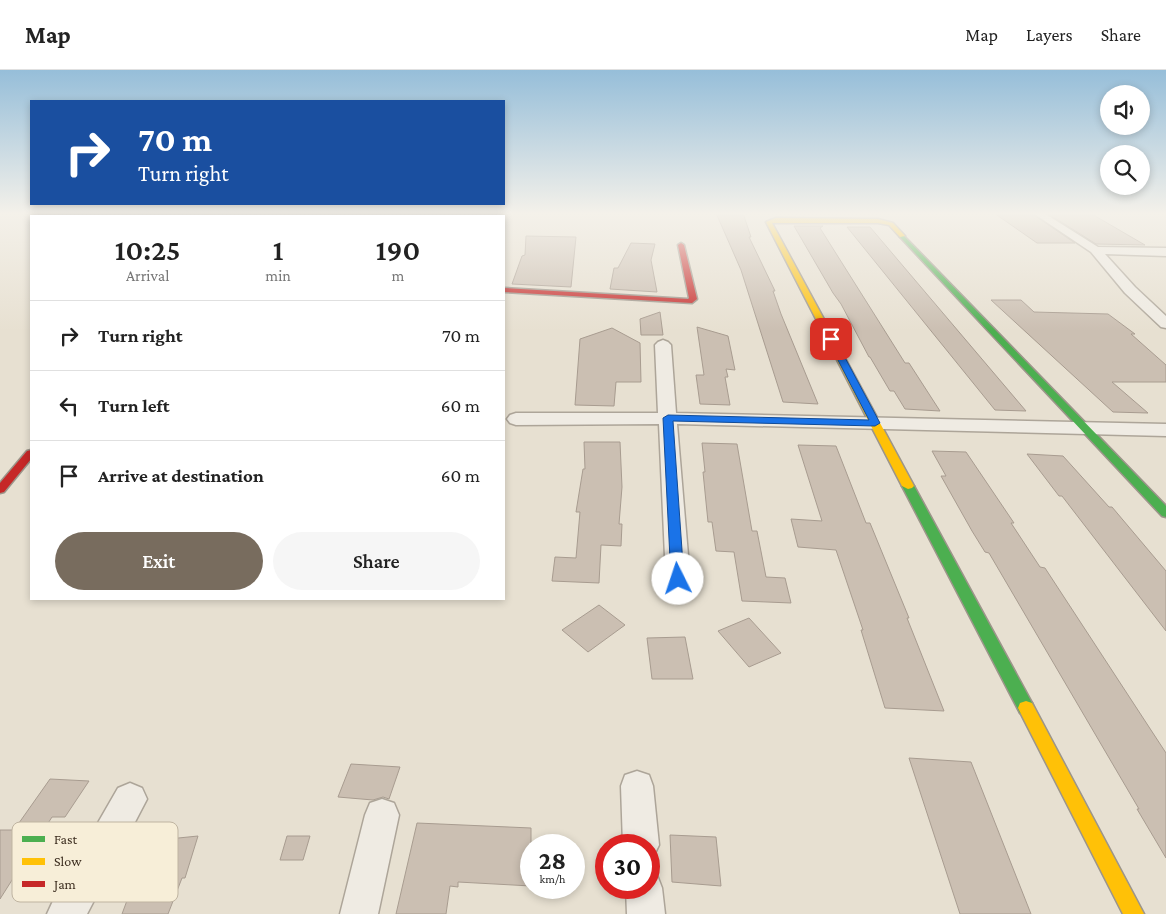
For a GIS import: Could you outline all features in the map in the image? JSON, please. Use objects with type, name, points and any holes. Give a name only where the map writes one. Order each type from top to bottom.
[{"type":"street","points":[[505,290],[689,301],[693,299],[683,252]]},
{"type":"street","points":[[785,252],[1134,914]]},
{"type":"street","points":[[918,252],[1166,513]]},
{"type":"street","points":[[1097,252],[1130,290],[1166,324]]},
{"type":"street","points":[[663,345],[678,579]]},
{"type":"street","points":[[516,419],[668,418],[1166,430]]},
{"type":"street","points":[[0,490],[30,453]]},
{"type":"street","points":[[638,786],[640,834]]},
{"type":"street","points":[[117,822],[130,798]]},
{"type":"street","points":[[359,914],[382,814]]},
{"type":"street","points":[[645,899],[646,914]]},
{"type":"street","points":[[66,914],[73,902]]},
{"type":"building","points":[[525,252],[574,252],[571,287],[512,284],[522,256],[525,255]]},
{"type":"building","points":[[626,252],[653,252],[651,260],[657,292],[610,289],[614,268],[618,268]]},
{"type":"building","points":[[733,252],[756,252],[775,291],[773,291],[781,314],[818,404],[783,402],[741,270]]},
{"type":"building","points":[[809,252],[835,252],[905,363],[909,363],[940,411],[905,409],[894,391],[890,391]]},
{"type":"building","points":[[868,252],[892,252],[1026,411],[995,410]]},
{"type":"building","points":[[991,300],[1021,300],[1034,312],[1108,314],[1135,334],[1131,334],[1166,365],[1166,382],[1112,382],[1148,413],[1113,412]]},
{"type":"building","points":[[660,312],[663,335],[641,335],[640,319]]},
{"type":"building","points":[[697,327],[728,336],[735,370],[726,369],[728,377],[725,377],[730,405],[700,404],[696,375],[704,375]]},
{"type":"building","points":[[612,328],[640,343],[641,382],[616,382],[614,406],[575,405],[580,339]]},
{"type":"building","points":[[584,442],[620,442],[622,487],[619,524],[622,524],[621,546],[601,545],[599,583],[552,581],[555,557],[576,558],[580,512],[576,512],[583,469],[585,469]]},
{"type":"building","points":[[702,443],[737,444],[752,531],[757,531],[766,577],[785,578],[791,603],[742,601],[734,552],[716,551],[712,522],[708,522]]},
{"type":"building","points":[[798,445],[836,446],[866,523],[870,523],[909,618],[907,618],[944,711],[885,708],[861,630],[863,630],[836,550],[798,547],[791,519],[822,521]]},
{"type":"building","points":[[932,451],[966,452],[1014,523],[1011,523],[1040,567],[1045,568],[1166,753],[1166,858],[989,553],[985,552],[972,531],[941,476],[946,476]]},
{"type":"building","points":[[1027,454],[1063,456],[1109,507],[1112,507],[1166,571],[1166,631],[1062,496],[1059,496]]},
{"type":"building","points":[[599,605],[625,625],[588,652],[562,630]]},
{"type":"building","points":[[749,618],[781,653],[749,667],[718,631]]},
{"type":"building","points":[[685,637],[693,679],[652,679],[647,638]]},
{"type":"building","points":[[909,758],[971,762],[1031,914],[960,914]]},
{"type":"building","points":[[351,764],[400,767],[389,799],[383,797],[373,800],[338,797]]},
{"type":"building","points":[[50,779],[89,781],[65,817],[52,817],[49,822],[20,822]]},
{"type":"building","points":[[417,823],[531,828],[531,834],[520,834],[520,885],[458,882],[458,887],[450,886],[446,914],[396,914]]},
{"type":"building","points":[[0,830],[12,830],[12,880],[0,899]]},
{"type":"building","points":[[670,835],[716,837],[721,886],[672,882]]},
{"type":"building","points":[[198,836],[185,878],[182,878],[178,888],[178,838]]},
{"type":"building","points":[[287,836],[310,836],[303,860],[280,860]]},
{"type":"building","points":[[126,902],[173,902],[168,914],[122,914]]},
{"type":"traffic: fast","points":[[918,252],[1166,513]]},
{"type":"traffic: fast","points":[[908,486],[1026,708]]},
{"type":"traffic: slow","points":[[785,252],[908,486]]},
{"type":"traffic: slow","points":[[1026,708],[1134,914]]},
{"type":"traffic: jam","points":[[505,290],[689,301],[693,299],[683,252]]},
{"type":"traffic: jam","points":[[0,490],[30,454]]},
{"type":"route","points":[[678,579],[668,418],[875,423],[831,339]]}]
